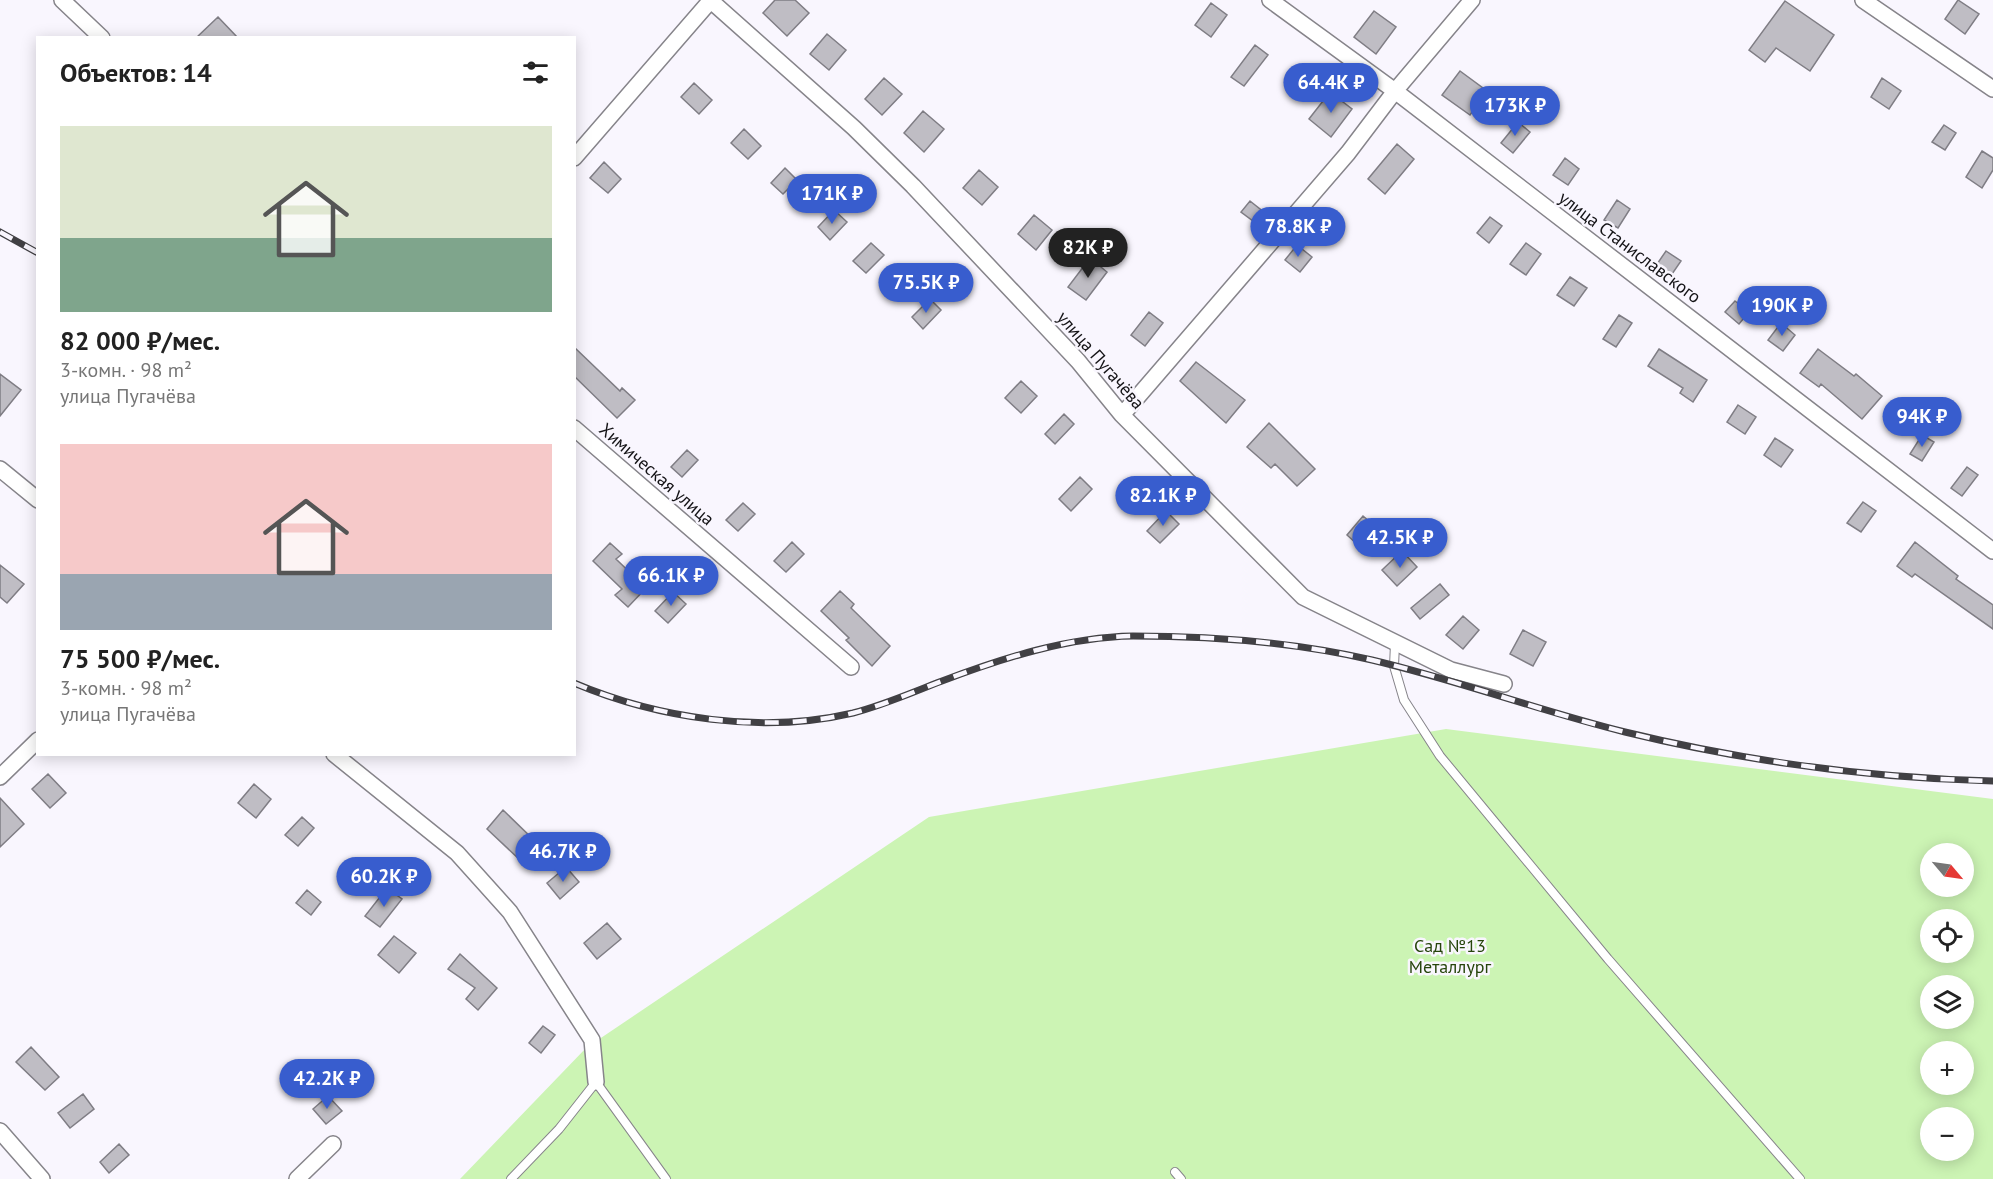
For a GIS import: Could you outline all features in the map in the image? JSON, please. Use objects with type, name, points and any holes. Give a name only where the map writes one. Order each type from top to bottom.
[{"type":"street","points":[[62,0],[100,36]]},
{"type":"street","points":[[576,156],[711,0]]},
{"type":"street","name":"улица Пугачёва","points":[[711,0],[854,128],[913,186],[1078,361],[1122,415],[1303,597],[1395,645],[1451,670],[1504,684]]},
{"type":"street","name":"улица Станиславского","points":[[1269,0],[1395,91],[1993,551]]},
{"type":"street","points":[[1122,415],[1348,153],[1395,91],[1472,0]]},
{"type":"street","points":[[1863,0],[1993,89]]},
{"type":"street","name":"Химическая улица","points":[[576,430],[851,667]]},
{"type":"street","points":[[0,469],[36,498]]},
{"type":"street","points":[[0,777],[36,742]]},
{"type":"street","points":[[336,756],[457,853],[510,912],[592,1040],[596,1082]]},
{"type":"street","points":[[0,1131],[42,1179]]},
{"type":"street","points":[[297,1179],[333,1144]]},
{"type":"lane","points":[[1395,645],[1394,666],[1404,700],[1440,756],[1608,959],[1800,1179]]},
{"type":"lane","points":[[511,1179],[559,1129],[596,1082],[666,1179]]},
{"type":"lane","points":[[1175,1172],[1181,1179]]},
{"type":"green space","name":"Сад №13 Металлург","points":[[1446,729],[1993,799],[1993,1179],[460,1179],[586,1048],[929,817]]},
{"type":"building","points":[[775,0],[795,0],[809,13],[787,36],[763,13]]},
{"type":"building","points":[[1958,0],[1979,14],[1965,34],[1945,19]]},
{"type":"building","points":[[1785,1],[1834,35],[1810,71],[1776,48],[1765,62],[1749,50]]},
{"type":"building","points":[[1211,3],[1227,15],[1211,37],[1195,25]]},
{"type":"building","points":[[1374,11],[1396,27],[1376,54],[1354,37]]},
{"type":"building","points":[[218,17],[236,36],[198,36]]},
{"type":"building","points":[[827,34],[846,50],[829,70],[810,54]]},
{"type":"building","points":[[1255,45],[1268,55],[1244,86],[1231,77]]},
{"type":"building","points":[[1460,71],[1487,91],[1470,115],[1442,95]]},
{"type":"building","points":[[884,78],[902,94],[882,115],[865,99]]},
{"type":"building","points":[[1882,78],[1901,91],[1889,109],[1871,97]]},
{"type":"building","points":[[694,83],[712,100],[699,114],[681,97]]},
{"type":"building","points":[[1330,92],[1352,109],[1331,137],[1309,119]]},
{"type":"building","points":[[923,111],[944,129],[924,152],[904,133]]},
{"type":"building","points":[[1518,122],[1530,132],[1513,153],[1501,143]]},
{"type":"building","points":[[1944,125],[1956,133],[1945,150],[1932,142]]},
{"type":"building","points":[[744,129],[761,146],[748,159],[731,143]]},
{"type":"building","points":[[1397,144],[1414,159],[1385,194],[1368,179]]},
{"type":"building","points":[[1982,151],[1993,158],[1993,170],[1982,188],[1966,177]]},
{"type":"building","points":[[1565,158],[1579,169],[1568,185],[1553,175]]},
{"type":"building","points":[[604,162],[621,179],[608,193],[590,178]]},
{"type":"building","points":[[785,168],[797,180],[783,194],[771,183]]},
{"type":"building","points":[[979,170],[998,187],[982,205],[963,188]]},
{"type":"building","points":[[1617,200],[1630,209],[1618,228],[1604,220]]},
{"type":"building","points":[[1250,201],[1265,213],[1257,224],[1241,212]]},
{"type":"building","points":[[834,210],[847,222],[830,240],[818,227]]},
{"type":"building","points":[[1034,215],[1052,230],[1036,250],[1018,234]]},
{"type":"building","points":[[1490,217],[1502,226],[1489,243],[1477,233]]},
{"type":"building","points":[[871,243],[884,255],[866,273],[853,261]]},
{"type":"building","points":[[1526,243],[1541,254],[1526,275],[1510,264]]},
{"type":"building","points":[[1297,245],[1312,257],[1300,272],[1285,260]]},
{"type":"building","points":[[1666,251],[1681,261],[1670,277],[1655,267]]},
{"type":"building","points":[[1090,258],[1107,272],[1086,300],[1068,287]]},
{"type":"building","points":[[1570,277],[1587,288],[1574,306],[1557,295]]},
{"type":"building","points":[[930,299],[941,310],[923,329],[912,317]]},
{"type":"building","points":[[1735,301],[1749,312],[1739,324],[1725,312]]},
{"type":"building","points":[[1149,312],[1163,323],[1145,346],[1131,335]]},
{"type":"building","points":[[1619,315],[1632,323],[1616,347],[1603,339]]},
{"type":"building","points":[[1781,323],[1795,335],[1783,351],[1768,340]]},
{"type":"building","points":[[576,349],[620,391],[622,388],[635,400],[617,418],[576,378]]},
{"type":"building","points":[[1659,349],[1707,380],[1693,402],[1680,393],[1683,388],[1648,366]]},
{"type":"building","points":[[1818,349],[1854,376],[1856,374],[1882,396],[1862,419],[1821,384],[1819,387],[1800,373]]},
{"type":"building","points":[[1196,362],[1245,400],[1226,423],[1180,381]]},
{"type":"building","points":[[0,374],[21,390],[0,416]]},
{"type":"building","points":[[1021,381],[1037,396],[1021,413],[1005,398]]},
{"type":"building","points":[[1738,405],[1756,417],[1745,434],[1727,422]]},
{"type":"building","points":[[1064,414],[1074,424],[1055,444],[1045,434]]},
{"type":"building","points":[[1269,423],[1315,469],[1297,486],[1275,464],[1271,468],[1247,447]]},
{"type":"building","points":[[1922,435],[1934,442],[1922,461],[1910,454]]},
{"type":"building","points":[[1775,438],[1793,450],[1781,467],[1764,455]]},
{"type":"building","points":[[687,450],[698,460],[682,477],[671,467]]},
{"type":"building","points":[[1967,467],[1978,475],[1962,496],[1951,488]]},
{"type":"building","points":[[1080,477],[1092,489],[1071,511],[1059,499]]},
{"type":"building","points":[[1863,502],[1876,511],[1861,532],[1847,523]]},
{"type":"building","points":[[743,503],[755,514],[738,531],[726,520]]},
{"type":"building","points":[[1166,511],[1179,524],[1160,543],[1147,531]]},
{"type":"building","points":[[1363,516],[1375,526],[1358,545],[1347,535]]},
{"type":"building","points":[[792,542],[804,554],[786,572],[774,561]]},
{"type":"building","points":[[1915,542],[1958,576],[1956,579],[1993,605],[1993,629],[1915,574],[1912,577],[1897,566]]},
{"type":"building","points":[[610,543],[622,554],[616,559],[646,588],[628,607],[615,595],[622,589],[593,561]]},
{"type":"building","points":[[1402,551],[1417,567],[1397,586],[1382,570]]},
{"type":"building","points":[[0,565],[24,584],[7,603],[0,597]]},
{"type":"building","points":[[1440,584],[1449,595],[1420,619],[1411,608]]},
{"type":"building","points":[[840,591],[854,604],[851,608],[890,646],[872,666],[846,640],[849,638],[821,611]]},
{"type":"building","points":[[673,592],[686,604],[668,623],[655,611]]},
{"type":"building","points":[[1463,616],[1479,630],[1463,649],[1446,635]]},
{"type":"building","points":[[1523,630],[1546,642],[1533,666],[1510,654]]},
{"type":"building","points":[[48,774],[66,793],[50,808],[32,789]]},
{"type":"building","points":[[254,784],[271,799],[256,818],[238,803]]},
{"type":"building","points":[[0,798],[24,824],[0,847]]},
{"type":"building","points":[[503,810],[538,844],[520,860],[487,829]]},
{"type":"building","points":[[302,817],[314,828],[298,846],[285,835]]},
{"type":"building","points":[[566,867],[579,882],[560,899],[547,883]]},
{"type":"building","points":[[387,888],[402,899],[380,927],[365,916]]},
{"type":"building","points":[[307,890],[321,902],[311,915],[296,903]]},
{"type":"building","points":[[607,923],[621,939],[597,959],[584,943]]},
{"type":"building","points":[[394,936],[416,953],[399,973],[378,955]]},
{"type":"building","points":[[460,954],[497,988],[478,1010],[466,999],[475,988],[448,969]]},
{"type":"building","points":[[543,1026],[555,1035],[541,1053],[529,1043]]},
{"type":"building","points":[[31,1047],[59,1077],[45,1090],[16,1062]]},
{"type":"building","points":[[83,1094],[94,1109],[70,1128],[58,1113]]},
{"type":"building","points":[[328,1096],[342,1111],[326,1124],[313,1109]]},
{"type":"building","points":[[119,1144],[129,1155],[109,1173],[100,1162]]},
{"type":"railway","points":[[0,232],[36,252]]},
{"type":"railway","points":[[576,684],[641,706],[676,714],[748,722],[783,722],[819,719],[865,710],[988,664],[1036,650],[1084,640],[1133,636],[1223,639],[1283,644],[1372,660],[1593,724],[1715,751],[1854,772],[1993,781]]}]
